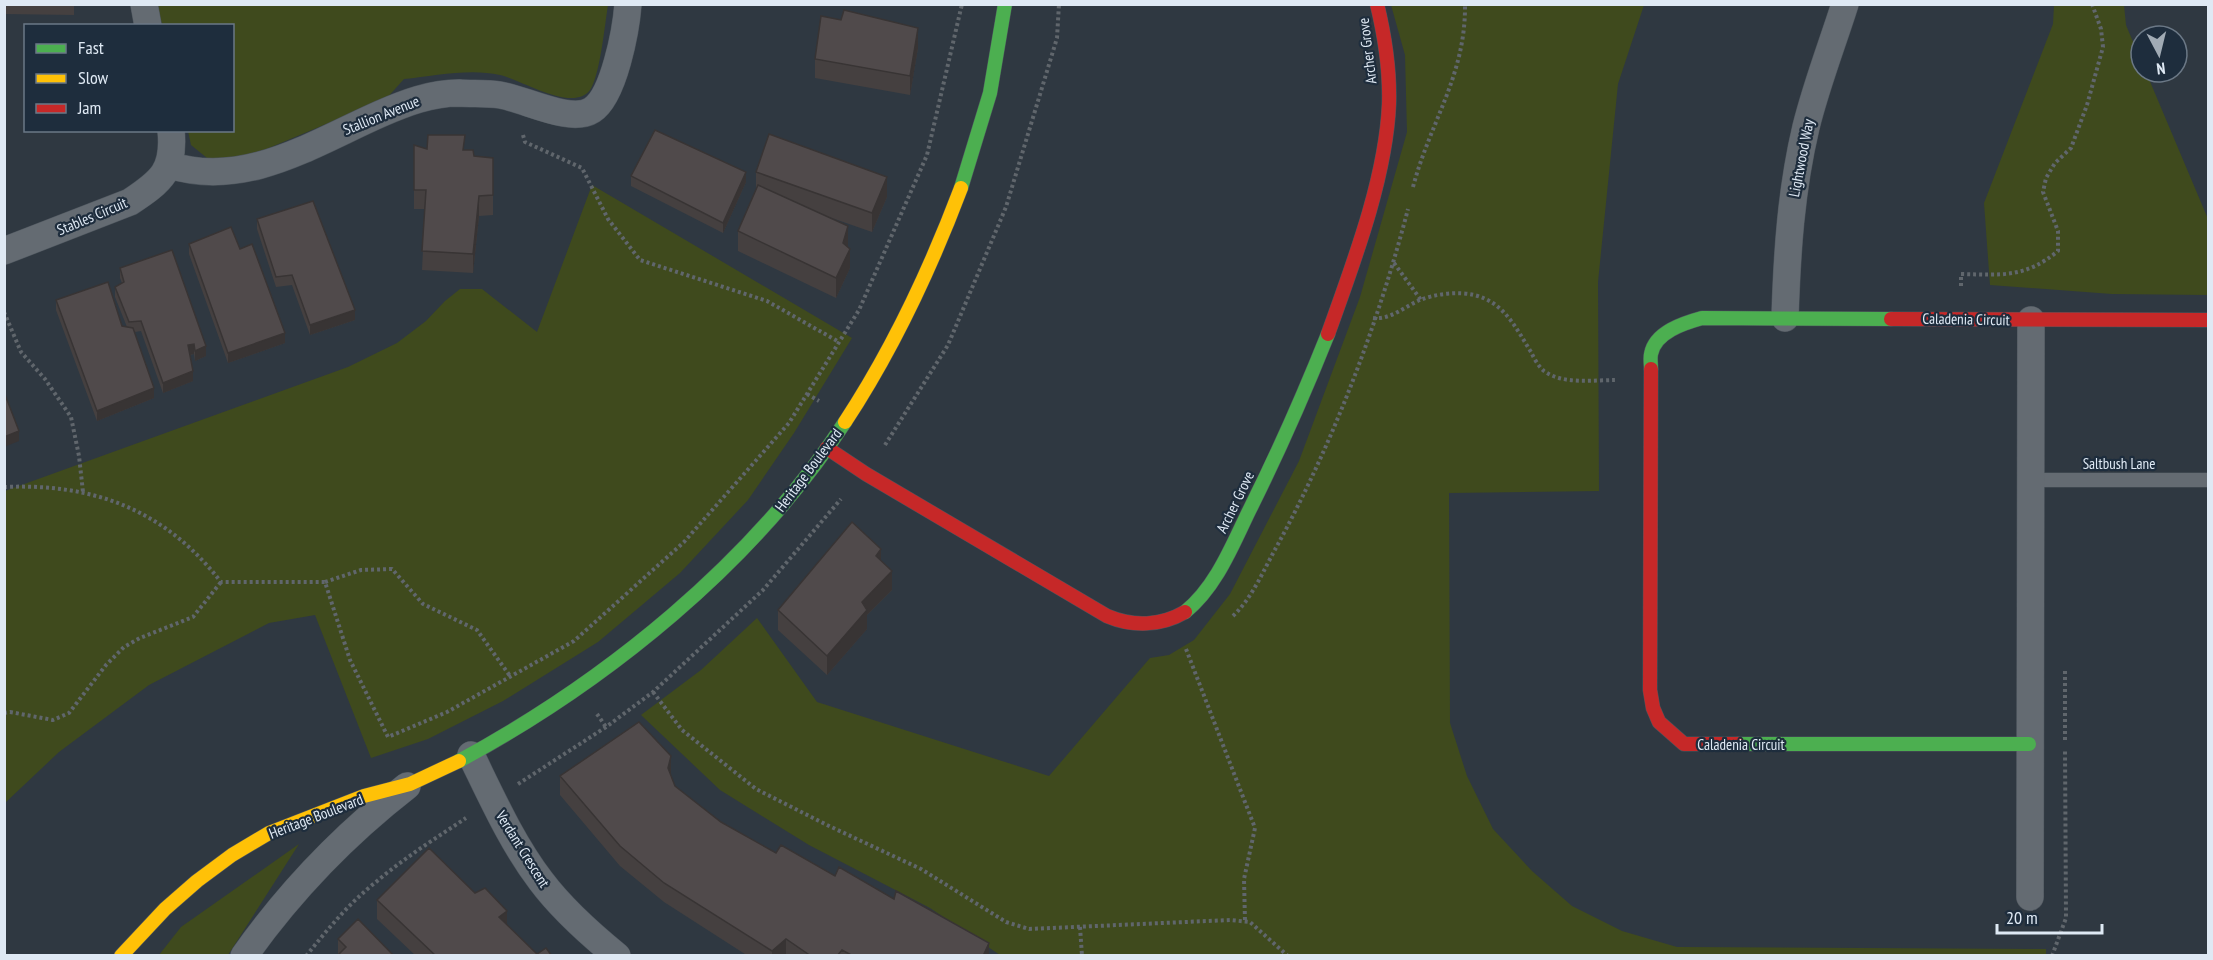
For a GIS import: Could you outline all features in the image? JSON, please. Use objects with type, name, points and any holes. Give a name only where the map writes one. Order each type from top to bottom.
[{"type":"street","points":[[144,4],[148,24]]},
{"type":"street","name":"Stallion Avenue","points":[[169,165],[196,172],[235,172],[264,165],[400,105],[450,93],[513,98],[569,115],[584,114],[594,109],[602,100],[614,73],[628,4]]},
{"type":"street","name":"Heritage Boulevard","points":[[122,956],[154,918],[226,858],[276,829],[367,795],[410,784],[471,755],[578,686],[639,642],[735,555],[771,518],[826,448],[894,340],[930,264],[971,162],[988,102],[1003,31],[1005,4]]},
{"type":"street","name":"Archer Grove","points":[[826,448],[1071,597],[1113,619],[1139,624],[1173,617],[1192,606],[1222,565],[1294,418],[1339,306],[1369,211],[1386,139],[1388,102],[1388,61],[1377,4]]},
{"type":"street","name":"Lightwood Way","points":[[1785,318],[1789,220],[1806,125],[1845,4]]},
{"type":"street","points":[[169,165],[173,149],[171,132]]},
{"type":"street","name":"Stables Circuit","points":[[4,251],[130,202],[146,191],[169,165]]},
{"type":"street","name":"Caladenia Circuit","points":[[2031,320],[2029,744],[1684,744],[1663,729],[1652,711],[1650,690],[1651,352],[1663,335],[1677,324],[1702,318],[2208,320]]},
{"type":"street","points":[[2029,744],[2030,897]]},
{"type":"street","name":"Verdant Crescent","points":[[471,755],[525,858],[541,881],[580,923],[617,956]]},
{"type":"street","name":"Heritage Boulevard","points":[[244,956],[268,922],[330,852],[367,818],[410,784]]},
{"type":"lane","name":"Saltbush Lane","points":[[2030,480],[2208,480]]},
{"type":"path","points":[[325,582],[350,660],[388,737],[447,712],[574,641],[684,542],[789,423],[859,309],[927,155],[962,4]]},
{"type":"path","points":[[1960,319],[1961,274],[2010,275],[2041,265],[2058,251],[2058,231],[2043,192],[2046,178],[2055,163],[2071,148],[2087,105],[2103,47],[2101,29],[2092,4]]},
{"type":"path","points":[[513,98],[525,142],[582,168],[608,219],[640,260],[767,301],[839,342]]},
{"type":"path","points":[[1394,263],[1421,300]]},
{"type":"path","points":[[1339,306],[1375,319],[1383,319],[1421,300],[1440,294],[1473,295],[1496,304],[1511,319],[1537,363],[1545,371],[1564,379],[1650,381]]},
{"type":"path","points":[[4,312],[21,351],[45,379],[71,417],[83,492]]},
{"type":"path","points":[[4,487],[33,486],[83,492],[126,505],[154,520],[202,557],[221,582]]},
{"type":"path","points":[[221,582],[325,582],[361,570],[392,569],[423,604],[477,630],[510,676]]},
{"type":"path","points":[[4,713],[10,712],[53,720],[69,713],[106,665],[124,647],[140,638],[193,617],[221,582]]},
{"type":"path","points":[[1173,617],[1255,828],[1244,879],[1245,921]]},
{"type":"path","points":[[653,692],[682,730],[756,789],[921,869],[1006,922],[1029,929],[1245,921],[1250,922],[1288,956]]},
{"type":"path","points":[[1080,927],[1082,956]]},
{"type":"green space","points":[[157,5],[608,5],[597,73],[590,90],[582,96],[560,97],[500,75],[488,73],[452,73],[404,79],[386,99],[264,150],[238,159],[212,162],[191,145],[188,132],[234,132],[234,24],[162,24]]},
{"type":"green space","points":[[1391,5],[1644,5],[1618,84],[1598,282],[1599,491],[1449,493],[1450,723],[1467,776],[1493,829],[1532,871],[1572,906],[1622,931],[1677,947],[2046,949],[2046,955],[1000,955],[930,908],[809,845],[720,790],[641,715],[701,670],[757,618],[817,702],[1049,776],[1150,658],[1169,655],[1194,640],[1230,594],[1299,461],[1360,297],[1407,132],[1405,55]]},
{"type":"green space","points":[[2054,5],[2124,5],[2129,32],[2129,84],[2151,84],[2208,219],[2208,295],[2112,294],[1990,285],[1984,203],[2053,24]]},
{"type":"green space","points":[[592,185],[852,338],[794,433],[748,500],[680,573],[598,642],[503,701],[428,739],[371,758],[315,615],[269,623],[149,685],[59,752],[5,803],[5,491],[348,367],[397,343],[426,321],[460,289],[482,289],[537,332]]},
{"type":"green space","points":[[299,844],[228,955],[159,955],[181,927]]},
{"type":"building","points":[[844,10],[918,28],[910,76],[815,59],[821,16],[841,20]]},
{"type":"building","points":[[655,130],[746,172],[723,223],[631,176]]},
{"type":"building","points":[[769,134],[887,177],[872,213],[756,172]]},
{"type":"building","points":[[428,135],[465,135],[463,150],[473,150],[474,156],[493,158],[493,195],[479,196],[473,254],[422,251],[426,190],[414,190],[414,145],[427,149]]},
{"type":"building","points":[[758,185],[848,226],[843,243],[850,249],[836,278],[738,231]]},
{"type":"building","points":[[313,201],[355,310],[310,325],[292,275],[276,277],[257,219]]},
{"type":"building","points":[[231,227],[240,249],[252,244],[285,333],[228,353],[189,244]]},
{"type":"building","points":[[172,250],[206,346],[195,351],[194,344],[188,345],[193,371],[163,383],[141,321],[129,322],[115,287],[124,282],[120,268]]},
{"type":"building","points":[[108,282],[122,326],[133,328],[154,388],[97,411],[56,300]]},
{"type":"building","points":[[4,392],[19,431],[4,437]]},
{"type":"building","points":[[852,522],[881,549],[876,556],[892,571],[862,602],[867,610],[827,656],[778,610]]},
{"type":"building","points":[[639,722],[671,756],[668,768],[675,786],[721,822],[776,853],[781,845],[835,876],[839,867],[894,899],[896,891],[989,943],[983,956],[853,956],[842,950],[837,956],[811,956],[786,939],[772,951],[664,883],[620,846],[560,776]]},
{"type":"building","points":[[429,848],[475,893],[485,888],[507,911],[499,917],[537,954],[546,948],[552,956],[436,956],[377,900]]},
{"type":"building","points":[[358,919],[394,956],[337,956],[346,947],[338,939]]},
{"type":"traffic: fast","points":[[961,188],[990,93],[1005,4]]},
{"type":"traffic: fast","points":[[1651,369],[1651,354],[1658,340],[1671,330],[1702,318],[1891,319]]},
{"type":"traffic: fast","points":[[1185,612],[1206,591],[1229,552],[1300,401],[1328,334]]},
{"type":"traffic: fast","points":[[459,761],[569,694],[622,656],[673,614],[767,523],[808,474],[845,422]]},
{"type":"traffic: fast","points":[[1738,744],[2029,744]]},
{"type":"traffic: slow","points":[[845,422],[895,338],[937,249],[961,188]]},
{"type":"traffic: slow","points":[[121,956],[165,909],[197,881],[232,855],[269,833],[364,796],[410,784],[459,761]]},
{"type":"traffic: jam","points":[[1328,334],[1367,220],[1387,132],[1388,66],[1377,4]]},
{"type":"traffic: jam","points":[[1891,319],[2208,320]]},
{"type":"traffic: jam","points":[[1651,369],[1650,690],[1653,708],[1659,722],[1684,744],[1738,744]]},
{"type":"traffic: jam","points":[[827,448],[866,474],[1107,616],[1127,622],[1147,623],[1166,620],[1185,612]]}]
